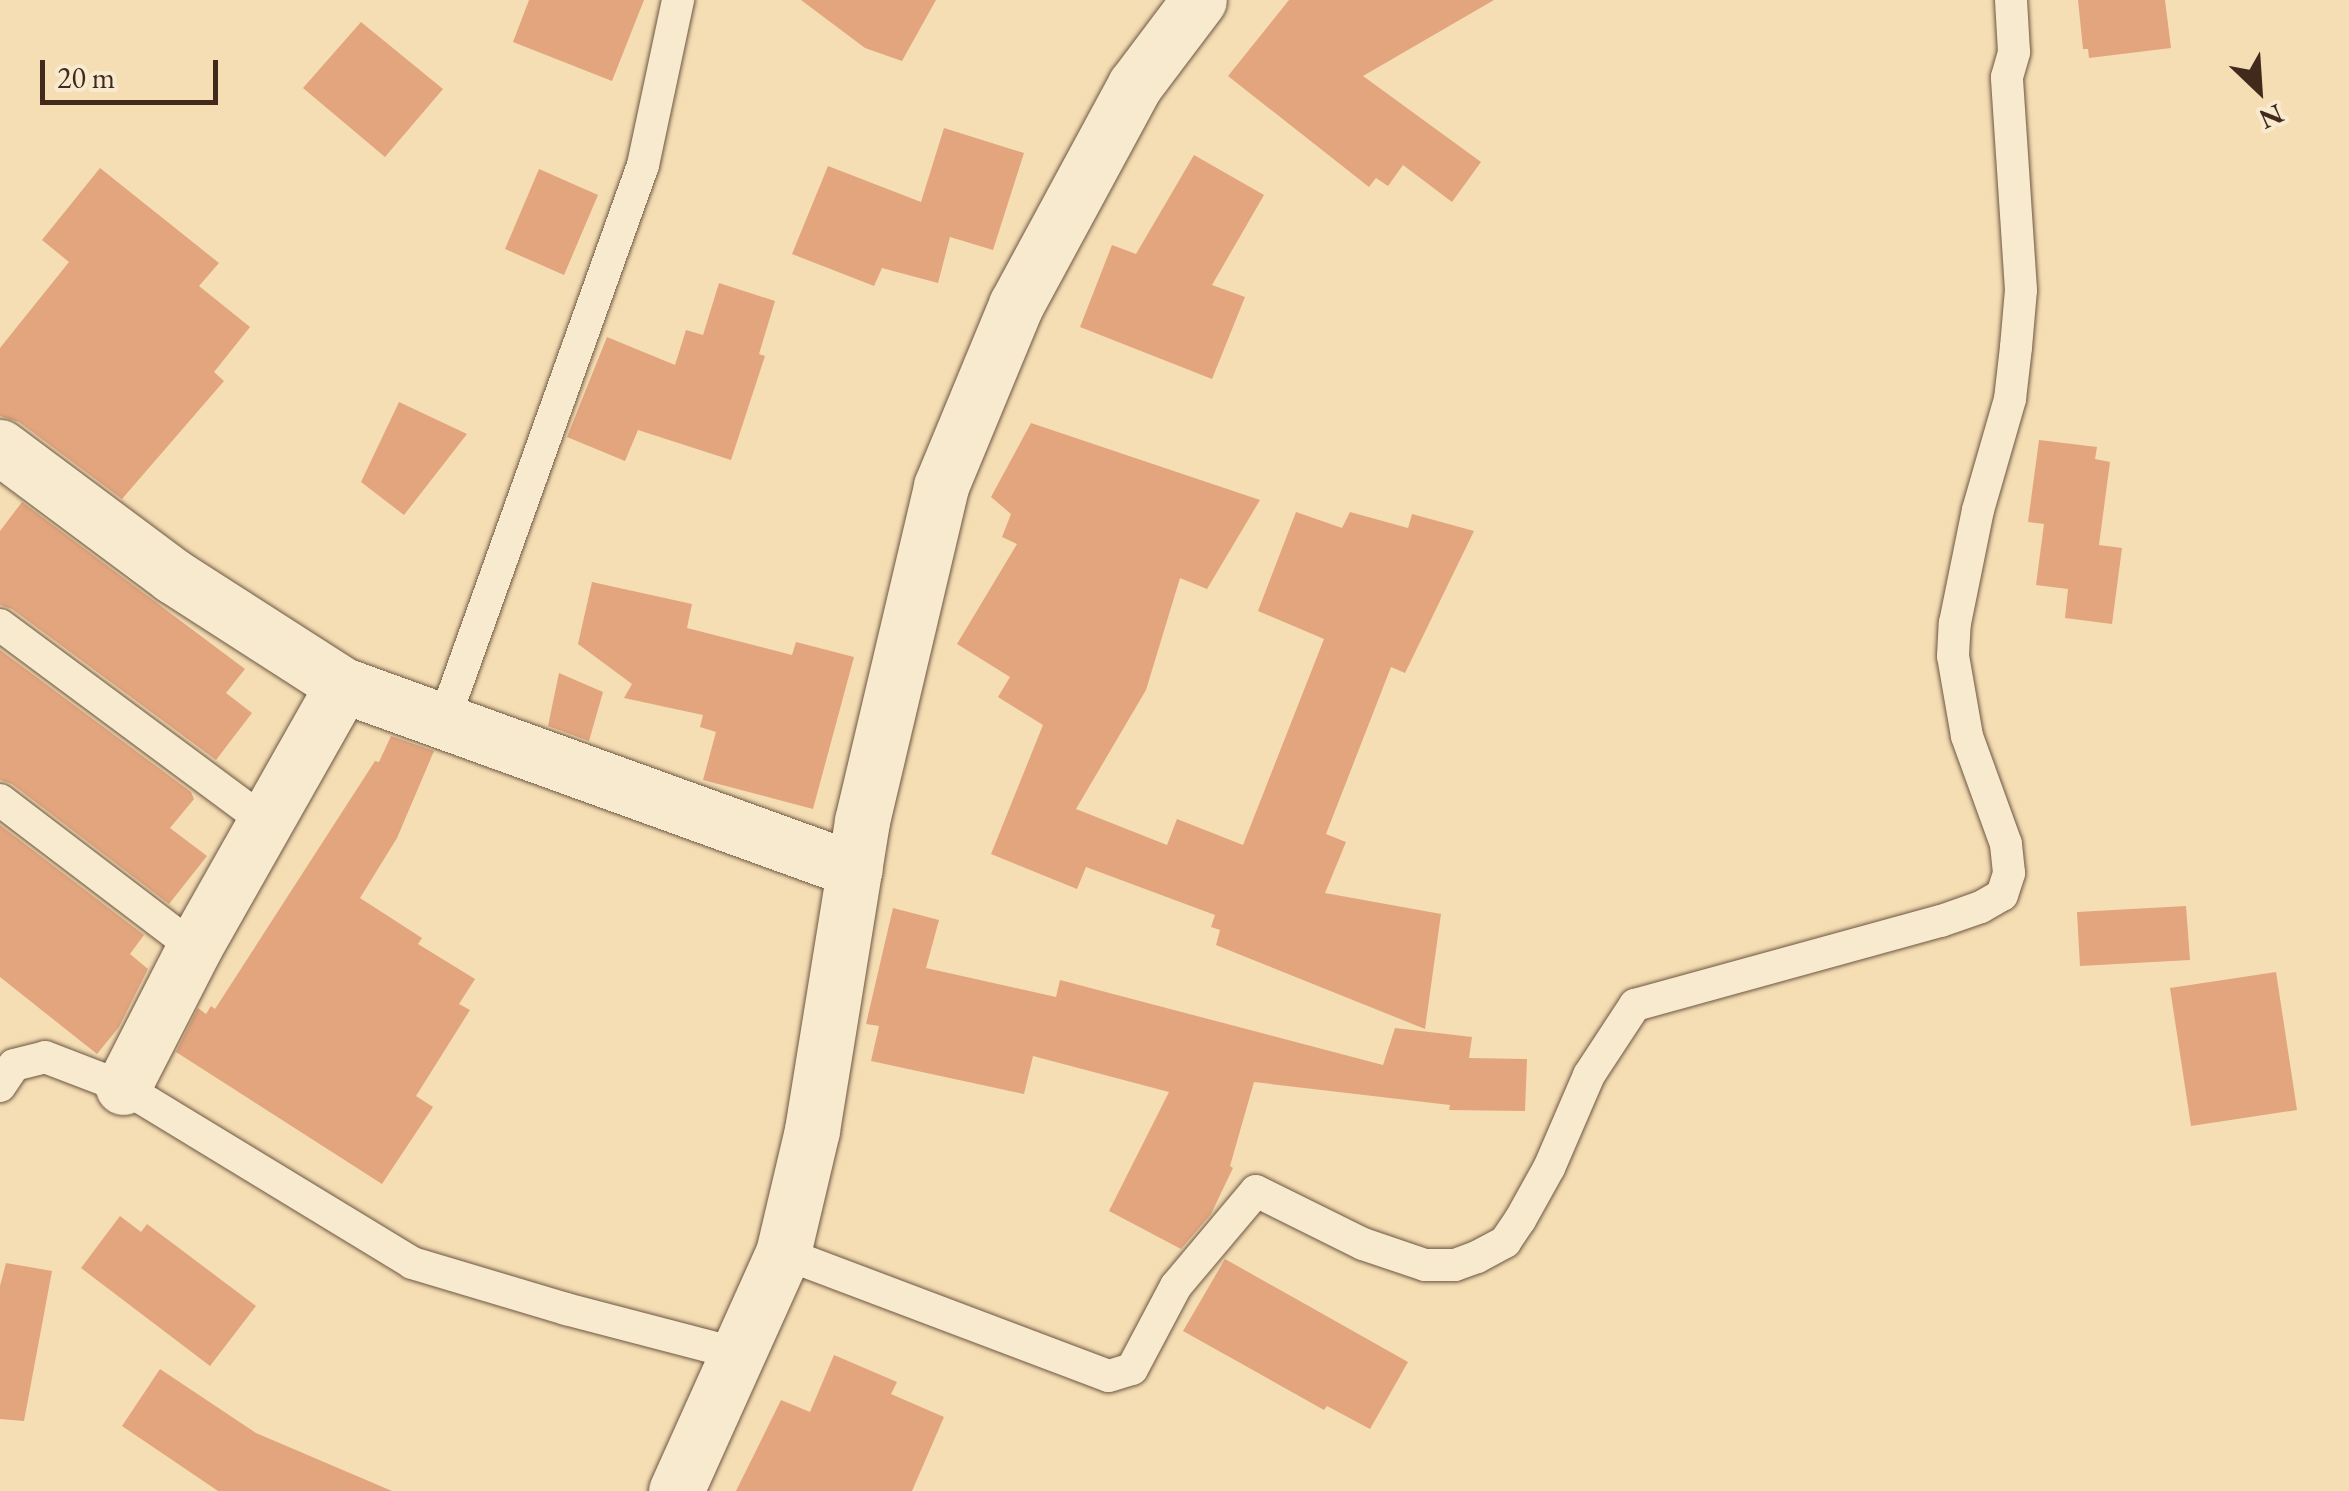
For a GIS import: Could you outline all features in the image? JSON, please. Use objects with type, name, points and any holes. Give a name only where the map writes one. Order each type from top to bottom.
[{"type":"street","points":[[676,1491],[782,1253],[812,1130],[862,822],[941,486],[1016,304],[1135,85],[1196,1]]},
{"type":"street","points":[[4,460],[173,576],[343,685],[855,870]]},
{"type":"street","points":[[123,1087],[194,948],[343,685]]},
{"type":"lane","points":[[443,723],[643,165],[678,0]]},
{"type":"lane","points":[[782,1253],[1109,1376],[1132,1369],[1176,1286],[1256,1190],[1363,1244],[1425,1265],[1455,1265],[1477,1257],[1505,1242],[1520,1220],[1549,1168],[1589,1076],[1635,1006],[1941,921],[1982,908],[2002,895],[2008,873],[2006,844],[1968,736],[1953,656],[1954,623],[1978,510],[2010,400],[2016,347],[2020,290],[2007,77],[2014,52],[2011,0]]},
{"type":"lane","points":[[0,625],[264,821]]},
{"type":"lane","points":[[0,800],[194,948]]},
{"type":"lane","points":[[0,1086],[14,1066],[45,1057],[123,1087],[412,1262],[566,1310],[739,1354]]},
{"type":"building","points":[[529,0],[644,0],[612,81],[513,42]]},
{"type":"building","points":[[801,0],[936,0],[902,61],[865,48]]},
{"type":"building","points":[[1289,0],[1494,0],[1363,76],[1481,162],[1452,202],[1403,165],[1388,186],[1376,178],[1369,187],[1228,76]]},
{"type":"building","points":[[2078,0],[2165,0],[2171,48],[2089,58],[2088,49],[2083,49]]},
{"type":"building","points":[[361,22],[443,89],[385,157],[303,88]]},
{"type":"building","points":[[944,128],[1024,153],[993,250],[950,237],[938,283],[882,268],[874,286],[792,254],[828,166],[921,202]]},
{"type":"building","points":[[1194,155],[1264,195],[1212,285],[1245,297],[1212,379],[1080,327],[1112,245],[1136,254]]},
{"type":"building","points":[[100,168],[219,263],[199,286],[250,327],[214,372],[224,381],[122,499],[19,422],[0,416],[0,348],[69,262],[42,240]]},
{"type":"building","points":[[539,169],[598,195],[564,275],[505,249]]},
{"type":"building","points":[[719,283],[775,301],[759,354],[765,356],[731,460],[638,430],[625,461],[567,437],[607,337],[675,365],[686,330],[703,335]]},
{"type":"building","points":[[399,402],[467,434],[404,515],[361,482]]},
{"type":"building","points":[[1031,423],[1260,500],[1207,589],[1180,578],[1146,690],[1076,809],[1167,845],[1177,819],[1243,845],[1324,639],[1258,611],[1296,512],[1342,528],[1350,512],[1408,528],[1412,514],[1474,531],[1405,673],[1391,667],[1326,834],[1346,842],[1325,893],[1441,914],[1425,1029],[1216,945],[1220,930],[1211,927],[1215,915],[1086,867],[1077,889],[991,854],[1043,725],[998,697],[1010,677],[957,644],[1017,544],[1002,537],[1011,514],[991,497]]},
{"type":"building","points":[[2039,440],[2097,447],[2095,459],[2110,462],[2099,545],[2122,548],[2112,624],[2065,618],[2068,589],[2036,585],[2044,524],[2028,522]]},
{"type":"building","points":[[22,502],[245,669],[226,693],[252,713],[216,760],[12,609],[0,605],[0,531]]},
{"type":"building","points":[[592,582],[692,604],[687,628],[792,655],[796,642],[854,657],[813,809],[703,780],[716,732],[700,727],[703,715],[624,698],[632,684],[578,644]]},
{"type":"building","points":[[0,650],[191,792],[194,799],[170,828],[207,856],[169,904],[12,784],[0,780]]},
{"type":"building","points":[[559,673],[603,692],[589,741],[548,726]]},
{"type":"building","points":[[391,736],[434,751],[397,838],[360,898],[422,938],[418,944],[475,979],[459,1004],[470,1010],[416,1096],[433,1107],[382,1184],[176,1052],[198,1008],[206,1014],[211,1006],[215,1009],[375,761],[379,762]]},
{"type":"building","points":[[0,825],[144,935],[130,954],[148,969],[119,1027],[97,1054],[0,977]]},
{"type":"building","points":[[2186,906],[2190,960],[2080,966],[2077,912]]},
{"type":"building","points":[[893,908],[939,920],[926,968],[1056,997],[1060,980],[1383,1065],[1395,1028],[1472,1037],[1469,1058],[1527,1059],[1525,1111],[1449,1110],[1450,1105],[1254,1082],[1230,1166],[1233,1168],[1211,1214],[1181,1249],[1109,1211],[1169,1092],[1033,1056],[1024,1094],[871,1061],[879,1026],[866,1024]]},
{"type":"building","points":[[2276,972],[2297,1110],[2191,1126],[2170,988]]},
{"type":"building","points":[[120,1216],[141,1232],[147,1224],[256,1306],[210,1366],[81,1268]]},
{"type":"building","points":[[1225,1259],[1408,1362],[1370,1429],[1327,1406],[1324,1410],[1183,1331]]},
{"type":"building","points":[[6,1263],[52,1271],[24,1421],[0,1419],[0,1286]]},
{"type":"building","points":[[834,1355],[897,1382],[891,1394],[944,1417],[912,1491],[736,1491],[781,1400],[810,1412]]},
{"type":"building","points":[[160,1369],[256,1433],[392,1491],[218,1491],[122,1426]]}]
